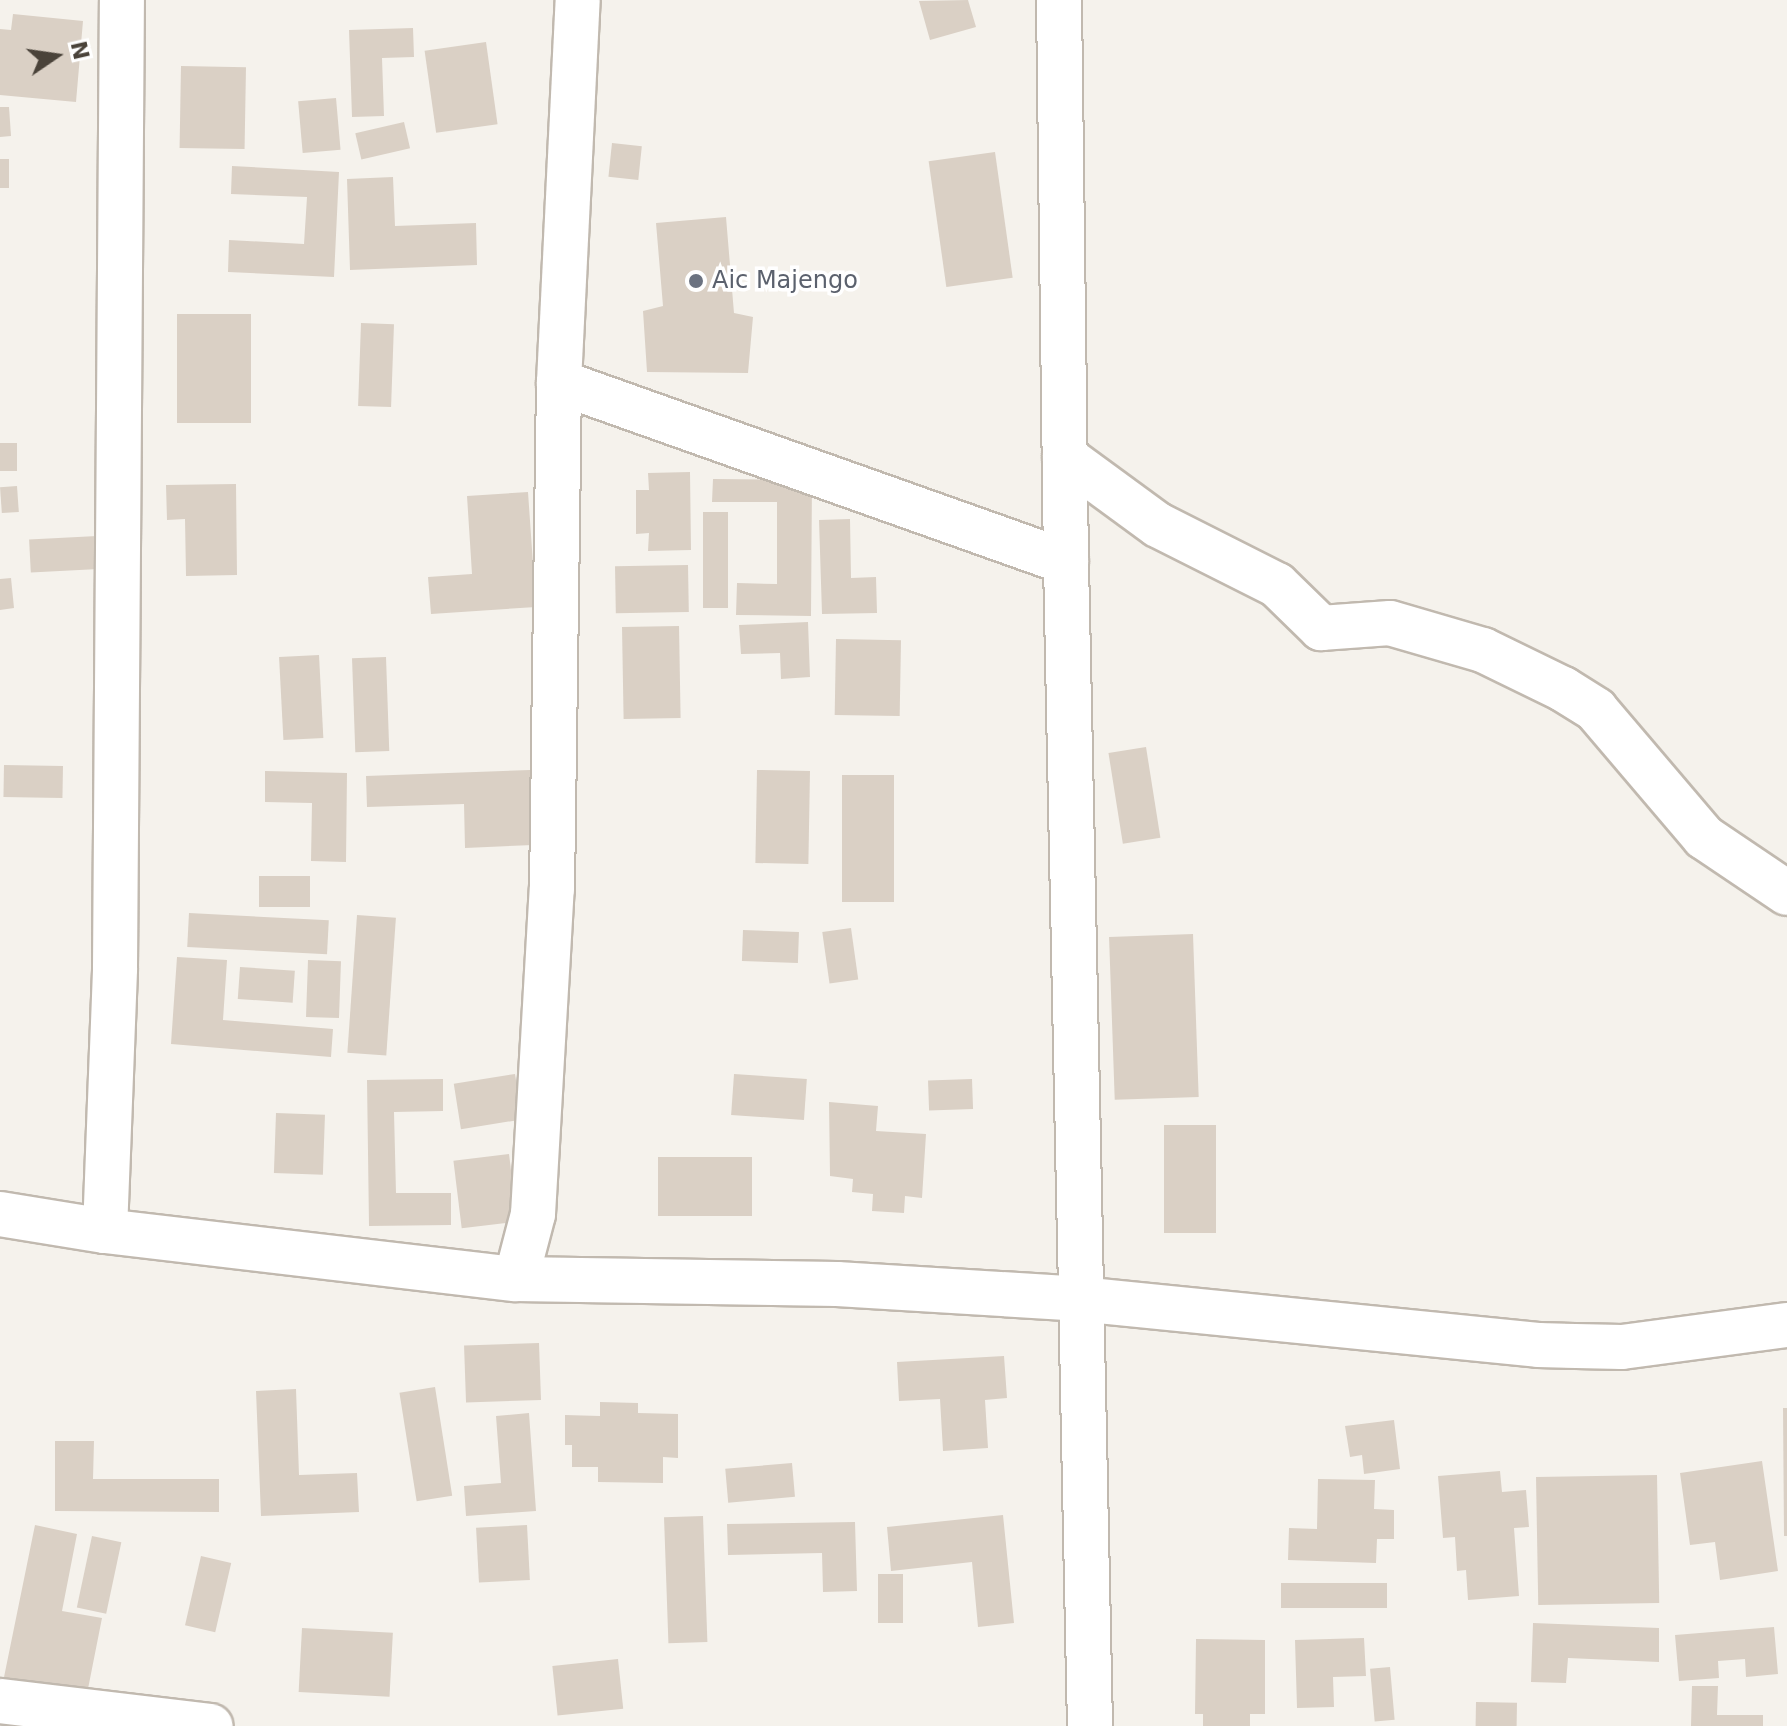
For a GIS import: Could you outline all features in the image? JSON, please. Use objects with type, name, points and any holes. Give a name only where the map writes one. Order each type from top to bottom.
[{"type":"street","points":[[105,1231],[115,968],[122,0]]},
{"type":"street","points":[[516,1279],[533,1214],[552,889],[559,382],[578,0]]},
{"type":"street","points":[[1059,0],[1079,1299],[1090,1726]]},
{"type":"street","points":[[559,382],[1066,562]]},
{"type":"street","points":[[1065,457],[1158,525],[1277,585],[1321,628],[1390,623],[1483,650],[1563,689],[1596,710],[1704,837],[1787,893]]},
{"type":"street","points":[[0,1214],[105,1231],[516,1279],[837,1284],[1079,1299],[1538,1345],[1622,1347],[1787,1325]]},
{"type":"street","points":[[0,1701],[211,1726]]},
{"type":"building","points":[[968,0],[976,27],[930,40],[919,1]]},
{"type":"building","points":[[13,14],[83,21],[76,102],[0,95],[0,29],[11,30]]},
{"type":"building","points":[[413,28],[414,57],[382,58],[384,116],[352,117],[349,30]]},
{"type":"building","points":[[486,42],[498,124],[436,133],[425,51]]},
{"type":"building","points":[[181,66],[246,67],[245,149],[180,148]]},
{"type":"building","points":[[336,98],[341,150],[303,153],[298,101]]},
{"type":"building","points":[[0,107],[9,107],[11,136],[0,137]]},
{"type":"building","points":[[404,122],[410,148],[361,160],[355,133]]},
{"type":"building","points":[[612,143],[642,146],[638,180],[608,177]]},
{"type":"building","points":[[995,152],[1013,278],[946,287],[929,161]]},
{"type":"building","points":[[0,159],[9,159],[9,188],[0,188]]},
{"type":"building","points":[[232,166],[339,172],[334,277],[228,272],[229,240],[304,244],[307,197],[231,194]]},
{"type":"building","points":[[393,177],[395,226],[476,223],[477,265],[350,270],[347,179]]},
{"type":"building","points":[[726,217],[734,313],[753,317],[748,373],[647,372],[643,311],[663,306],[656,223]]},
{"type":"building","points":[[177,314],[251,314],[251,423],[177,423]]},
{"type":"building","points":[[361,323],[394,324],[391,407],[358,406]]},
{"type":"building","points":[[0,443],[17,443],[17,471],[0,471]]},
{"type":"building","points":[[690,472],[691,550],[648,551],[649,533],[636,534],[636,490],[649,490],[648,473]]},
{"type":"building","points":[[713,479],[812,480],[811,616],[736,615],[737,583],[777,584],[777,502],[712,502]]},
{"type":"building","points":[[236,484],[237,575],[186,576],[185,519],[167,520],[166,485]]},
{"type":"building","points":[[17,486],[19,512],[2,513],[0,487]]},
{"type":"building","points":[[528,492],[536,607],[431,614],[428,577],[472,574],[467,496]]},
{"type":"building","points":[[703,512],[728,512],[728,608],[703,608]]},
{"type":"building","points":[[850,519],[851,578],[876,577],[877,613],[822,614],[819,520]]},
{"type":"building","points":[[97,536],[99,569],[31,573],[29,540]]},
{"type":"building","points":[[688,565],[689,612],[616,613],[615,566]]},
{"type":"building","points":[[11,578],[14,608],[0,610],[0,579]]},
{"type":"building","points":[[808,622],[810,677],[781,679],[780,653],[741,654],[739,625]]},
{"type":"building","points":[[679,626],[681,718],[624,719],[622,627]]},
{"type":"building","points":[[836,639],[901,640],[900,716],[835,715]]},
{"type":"building","points":[[319,655],[323,738],[283,740],[279,657]]},
{"type":"building","points":[[386,657],[389,751],[355,752],[352,658]]},
{"type":"building","points":[[1146,747],[1160,838],[1123,844],[1108,753]]},
{"type":"building","points":[[4,765],[63,766],[62,798],[3,797]]},
{"type":"building","points":[[530,770],[533,845],[465,848],[464,804],[367,807],[366,776]]},
{"type":"building","points":[[757,770],[810,771],[808,864],[755,863]]},
{"type":"building","points":[[265,771],[347,773],[346,862],[311,861],[312,803],[265,802]]},
{"type":"building","points":[[842,775],[894,775],[894,902],[842,902]]},
{"type":"building","points":[[259,876],[310,876],[310,907],[259,907]]},
{"type":"building","points":[[189,913],[329,920],[327,954],[187,947]]},
{"type":"building","points":[[357,915],[396,918],[386,1055],[347,1053]]},
{"type":"building","points":[[851,928],[858,979],[830,984],[822,932]]},
{"type":"building","points":[[743,930],[799,932],[798,963],[742,961]]},
{"type":"building","points":[[1193,934],[1199,1097],[1115,1100],[1109,937]]},
{"type":"building","points":[[177,957],[227,960],[223,1020],[333,1029],[331,1057],[171,1044]]},
{"type":"building","points":[[308,960],[341,961],[339,1018],[306,1017]]},
{"type":"building","points":[[240,967],[295,971],[293,1003],[238,999]]},
{"type":"building","points":[[515,1074],[522,1119],[461,1129],[454,1084]]},
{"type":"building","points":[[734,1074],[807,1079],[804,1120],[731,1115]]},
{"type":"building","points":[[443,1079],[443,1111],[394,1112],[396,1193],[451,1193],[451,1225],[369,1226],[367,1080]]},
{"type":"building","points":[[972,1079],[973,1109],[929,1111],[928,1081]]},
{"type":"building","points":[[829,1102],[878,1106],[876,1131],[926,1134],[922,1198],[905,1196],[904,1213],[872,1211],[873,1194],[852,1192],[853,1179],[830,1176]]},
{"type":"building","points":[[276,1113],[325,1115],[323,1175],[274,1173]]},
{"type":"building","points":[[1164,1125],[1216,1125],[1216,1233],[1164,1233]]},
{"type":"building","points":[[509,1154],[517,1221],[462,1228],[453,1161]]},
{"type":"building","points":[[658,1157],[752,1157],[752,1216],[658,1216]]},
{"type":"building","points":[[539,1343],[541,1400],[466,1403],[464,1346]]},
{"type":"building","points":[[1004,1356],[1007,1398],[985,1400],[988,1448],[943,1451],[940,1399],[899,1401],[897,1362]]},
{"type":"building","points":[[435,1387],[452,1496],[417,1501],[399,1393]]},
{"type":"building","points":[[296,1389],[299,1475],[357,1473],[359,1512],[261,1516],[256,1391]]},
{"type":"building","points":[[600,1402],[638,1403],[638,1413],[678,1414],[678,1458],[663,1457],[663,1483],[598,1482],[598,1467],[572,1467],[572,1445],[565,1445],[565,1415],[600,1416]]},
{"type":"building","points":[[1783,1408],[1787,1408],[1787,1536],[1784,1536]]},
{"type":"building","points":[[529,1413],[536,1511],[466,1516],[464,1486],[501,1483],[496,1416]]},
{"type":"building","points":[[1394,1420],[1400,1469],[1364,1474],[1362,1455],[1350,1457],[1345,1426]]},
{"type":"building","points":[[55,1441],[94,1441],[93,1479],[219,1479],[219,1512],[55,1511]]},
{"type":"building","points":[[1762,1461],[1778,1571],[1720,1580],[1715,1542],[1690,1545],[1680,1473]]},
{"type":"building","points":[[792,1463],[795,1497],[728,1503],[725,1469]]},
{"type":"building","points":[[1500,1471],[1502,1492],[1526,1490],[1529,1527],[1514,1528],[1519,1596],[1468,1600],[1466,1570],[1457,1571],[1455,1537],[1443,1538],[1438,1476]]},
{"type":"building","points":[[1657,1475],[1659,1603],[1538,1605],[1536,1477]]},
{"type":"building","points":[[1318,1479],[1375,1480],[1374,1509],[1394,1510],[1394,1539],[1377,1539],[1376,1563],[1288,1560],[1289,1528],[1317,1529]]},
{"type":"building","points":[[1003,1515],[1014,1623],[978,1627],[972,1562],[891,1571],[887,1527]]},
{"type":"building","points":[[703,1516],[707,1642],[668,1643],[664,1517]]},
{"type":"building","points":[[855,1522],[857,1591],[823,1592],[822,1553],[728,1555],[727,1524]]},
{"type":"building","points":[[35,1525],[77,1534],[62,1611],[102,1618],[86,1699],[3,1682]]},
{"type":"building","points":[[527,1525],[530,1580],[479,1583],[476,1528]]},
{"type":"building","points":[[92,1536],[121,1542],[106,1614],[77,1607]]},
{"type":"building","points":[[201,1556],[231,1563],[215,1632],[185,1625]]},
{"type":"building","points":[[878,1574],[903,1574],[903,1623],[878,1623]]},
{"type":"building","points":[[1281,1583],[1387,1583],[1387,1608],[1281,1608]]},
{"type":"building","points":[[1533,1623],[1659,1628],[1659,1662],[1568,1658],[1566,1683],[1531,1682]]},
{"type":"building","points":[[1774,1627],[1778,1674],[1746,1677],[1745,1659],[1718,1661],[1719,1678],[1679,1681],[1675,1635]]},
{"type":"building","points":[[302,1628],[393,1633],[390,1697],[299,1692]]},
{"type":"building","points":[[1364,1638],[1366,1676],[1333,1677],[1334,1707],[1297,1708],[1295,1640]]},
{"type":"building","points":[[1196,1639],[1265,1640],[1265,1714],[1250,1714],[1250,1726],[1203,1726],[1203,1714],[1195,1714]]},
{"type":"building","points":[[618,1659],[623,1709],[558,1716],[552,1666]]},
{"type":"building","points":[[1390,1667],[1395,1720],[1375,1722],[1370,1669]]},
{"type":"building","points":[[1692,1686],[1718,1686],[1717,1715],[1763,1715],[1763,1726],[1691,1726]]},
{"type":"building","points":[[1476,1702],[1517,1703],[1517,1726],[1476,1726]]},
{"type":"place","name":"Aic Majengo","points":[[696,281]]}]
